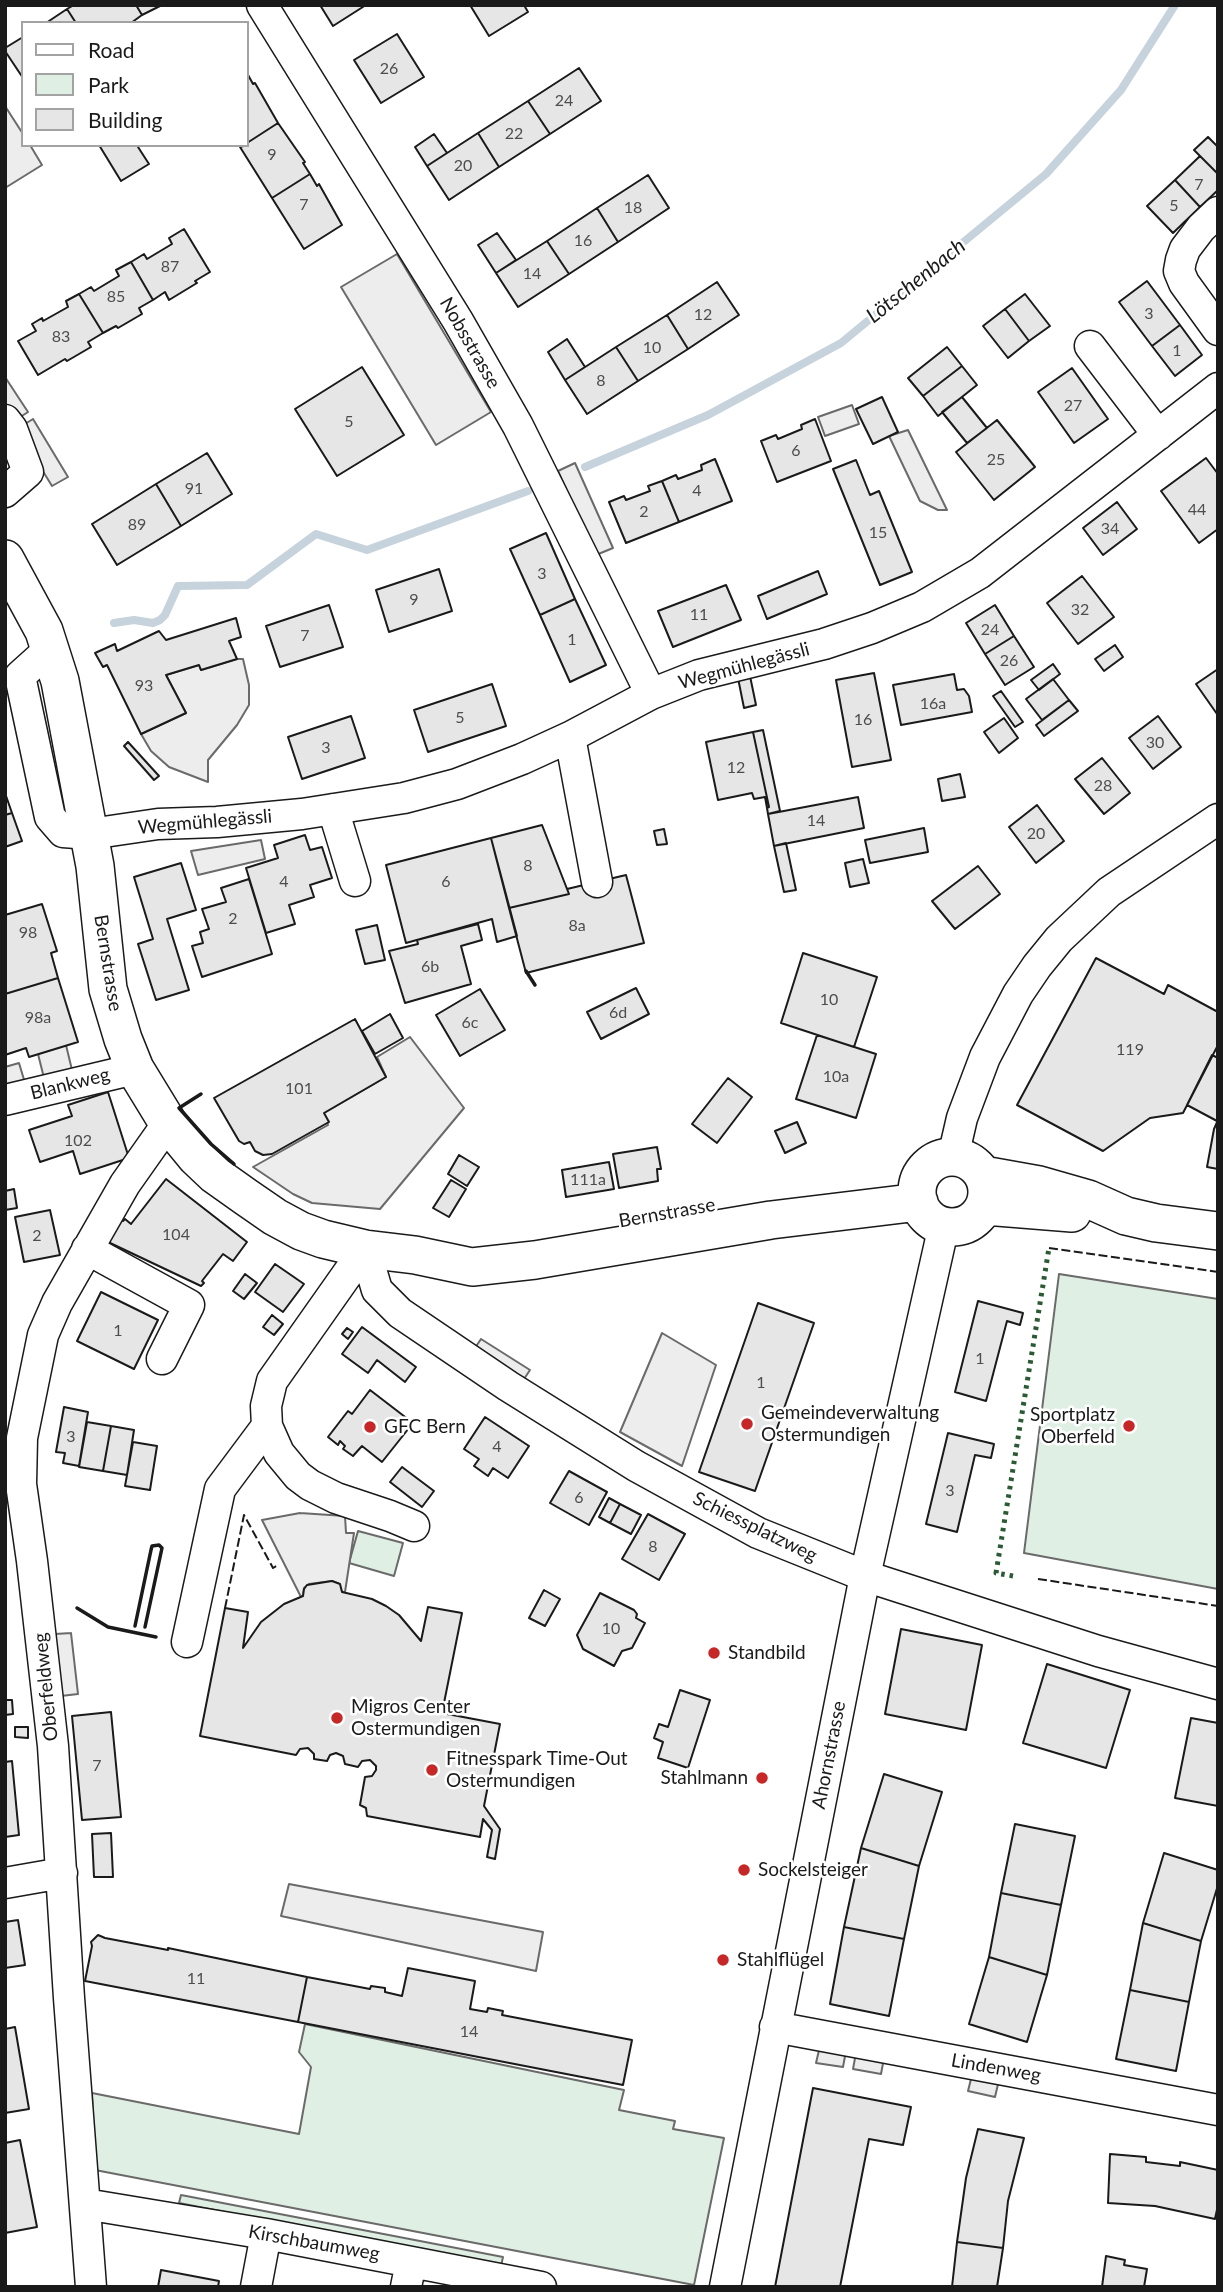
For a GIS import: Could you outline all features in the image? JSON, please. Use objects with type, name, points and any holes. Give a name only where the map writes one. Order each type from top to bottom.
[{"type":"main road","name":"Bernstrasse","points":[[5,559],[35,611],[60,681],[97,878],[108,989],[135,1069],[168,1123],[195,1157],[215,1175],[275,1217],[323,1239],[365,1249],[415,1255],[480,1241],[526,1237],[767,1196],[928,1202],[963,1225],[978,1215],[974,1179]]},
{"type":"main road","points":[[928,1202],[926,1168],[935,1161],[974,1179],[1039,1185],[1088,1199],[1126,1216],[1218,1231]]},
{"type":"street","name":"Nobsstrasse","points":[[262,5],[458,321],[518,426],[651,694]]},
{"type":"street","points":[[1218,212],[1185,249],[1179,271],[1184,283],[1218,330]]},
{"type":"street","points":[[1090,346],[1158,435]]},
{"type":"street","name":"Wegmühlegässli","points":[[89,834],[158,824],[302,814],[404,799],[457,784],[523,759],[651,694],[709,673],[824,644],[884,624],[922,607],[980,573],[1218,388]]},
{"type":"street","points":[[5,420],[12,429],[28,472],[5,492]]},
{"type":"street","points":[[570,737],[597,882]]},
{"type":"street","points":[[333,809],[355,881]]},
{"type":"street","points":[[974,1179],[962,1118],[985,1057],[1018,994],[1037,966],[1075,923],[1109,892],[1218,819]]},
{"type":"street","name":"Blankweg","points":[[5,1100],[135,1069]]},
{"type":"street","name":"Oberfeldweg","points":[[91,2287],[53,1746],[20,1467],[22,1438],[43,1335],[57,1303],[125,1184],[168,1123]]},
{"type":"street","name":"Ahornstrasse","points":[[725,2287],[865,1576],[928,1202]]},
{"type":"street","points":[[87,1249],[189,1305],[162,1359]]},
{"type":"street","points":[[365,1249],[272,1381],[266,1405],[267,1426],[279,1453],[298,1476],[310,1485],[414,1527]]},
{"type":"street","name":"Schiessplatzweg","points":[[365,1249],[377,1290],[400,1313],[508,1386],[641,1469],[758,1532],[865,1576],[1098,1651],[1218,1684]]},
{"type":"street","points":[[187,1642],[220,1489],[267,1426]]},
{"type":"street","points":[[5,1882],[62,1874]]},
{"type":"street","name":"Lindenweg","points":[[775,2027],[1218,2110]]},
{"type":"street","name":"Kirschbaumweg","points":[[86,2204],[266,2234],[409,2274],[541,2287]]},
{"type":"street","points":[[256,2287],[266,2234]]},
{"type":"green space","name":"Sportplatz Oberfeld","points":[[1059,1274],[1218,1299],[1218,1589],[1024,1553]]},
{"type":"green space","points":[[358,1531],[403,1543],[394,1576],[349,1563]]},
{"type":"green space","points":[[305,2024],[624,2090],[619,2110],[675,2121],[673,2129],[724,2138],[694,2285],[95,2170],[92,2093],[299,2134],[311,2067],[299,2052]]},
{"type":"green space","points":[[181,2195],[503,2257],[501,2266],[179,2203]]},
{"type":"shaded area","points":[[5,106],[21,131],[21,147],[31,147],[42,165],[5,188]]},
{"type":"shaded area","points":[[397,254],[491,412],[436,445],[341,287]]},
{"type":"shaded area","points":[[5,377],[28,412],[14,421],[5,407]]},
{"type":"shaded area","points":[[852,405],[859,424],[825,436],[818,417]]},
{"type":"shaded area","points":[[33,419],[68,477],[52,486],[17,429]]},
{"type":"shaded area","points":[[908,430],[947,510],[938,510],[920,501],[889,436]]},
{"type":"shaded area","points":[[575,463],[613,548],[596,555],[558,471]]},
{"type":"shaded area","points":[[243,659],[249,685],[249,705],[237,725],[208,760],[208,782],[169,767],[151,751],[141,734],[186,713],[166,675],[199,665],[201,670]]},
{"type":"shaded area","points":[[261,840],[265,859],[198,875],[191,851]]},
{"type":"shaded area","points":[[410,1037],[464,1108],[380,1209],[312,1203],[293,1194],[253,1167],[328,1125],[324,1113],[386,1077],[377,1057]]},
{"type":"shaded area","points":[[66,1045],[72,1070],[44,1078],[38,1054]]},
{"type":"shaded area","points":[[19,1063],[25,1083],[5,1088],[5,1067]]},
{"type":"shaded area","points":[[662,1333],[716,1365],[682,1466],[620,1432]]},
{"type":"shaded area","points":[[481,1339],[530,1370],[524,1379],[475,1348]]},
{"type":"shaded area","points":[[300,1513],[345,1516],[346,1533],[354,1533],[345,1592],[342,1592],[339,1584],[332,1581],[309,1584],[304,1588],[301,1597],[262,1520]]},
{"type":"shaded area","points":[[71,1633],[78,1694],[61,1696],[55,1634]]},
{"type":"shaded area","points":[[289,1884],[543,1932],[536,1971],[281,1916]]},
{"type":"shaded area","points":[[820,2046],[846,2051],[843,2067],[816,2063]]},
{"type":"shaded area","points":[[856,2053],[884,2058],[881,2074],[853,2069]]},
{"type":"shaded area","points":[[972,2075],[999,2080],[995,2097],[968,2091]]},
{"type":"building","points":[[74,5],[136,5],[142,15],[134,21],[75,21],[67,9]]},
{"type":"building","points":[[136,5],[162,5],[142,15]]},
{"type":"building","points":[[320,5],[366,5],[333,26]]},
{"type":"building","points":[[470,5],[524,5],[528,12],[489,36]]},
{"type":"building","points":[[67,9],[75,21],[49,21]]},
{"type":"building","points":[[397,34],[424,77],[381,103],[354,60]]},
{"type":"building","points":[[21,38],[21,75],[5,51],[5,48]]},
{"type":"building","points":[[579,68],[601,101],[550,134],[528,101]]},
{"type":"building","points":[[248,75],[253,84],[255,83],[278,123],[248,142]]},
{"type":"building","points":[[528,101],[550,134],[499,167],[478,133]]},
{"type":"building","points":[[278,123],[305,162],[303,163],[310,174],[272,198],[240,147],[248,147],[248,142]]},
{"type":"building","points":[[478,133],[499,167],[449,200],[427,166]]},
{"type":"building","points":[[434,134],[447,153],[427,166],[415,147]]},
{"type":"building","points":[[1208,137],[1218,147],[1218,174],[1194,150]]},
{"type":"building","points":[[100,147],[138,147],[149,164],[121,181]]},
{"type":"building","points":[[1200,156],[1218,174],[1218,190],[1200,207],[1175,180]]},
{"type":"building","points":[[310,174],[317,186],[319,184],[342,225],[304,249],[272,198]]},
{"type":"building","points":[[648,175],[669,208],[618,242],[597,208]]},
{"type":"building","points":[[1175,180],[1200,207],[1173,233],[1147,206]]},
{"type":"building","points":[[597,208],[618,242],[569,274],[547,241]]},
{"type":"building","points":[[184,229],[210,272],[169,300],[165,292],[153,300],[131,262],[144,254],[147,259],[172,244],[169,238]]},
{"type":"building","points":[[497,233],[516,260],[496,273],[478,245]]},
{"type":"building","points":[[547,241],[569,274],[518,307],[496,273]]},
{"type":"building","points":[[131,262],[153,300],[139,308],[142,314],[103,333],[79,294],[91,287],[94,291],[119,276],[116,270]]},
{"type":"building","points":[[1147,281],[1180,325],[1152,346],[1119,302]]},
{"type":"building","points":[[717,282],[739,315],[688,349],[667,315]]},
{"type":"building","points":[[79,294],[103,333],[88,342],[91,347],[38,375],[18,341],[36,331],[32,324],[68,307],[66,301]]},
{"type":"building","points":[[1025,294],[1050,326],[1029,341],[1005,309]]},
{"type":"building","points":[[1005,309],[1029,341],[1008,358],[983,326]]},
{"type":"building","points":[[667,315],[688,349],[638,381],[616,347]]},
{"type":"building","points":[[1180,325],[1202,355],[1175,376],[1152,346]]},
{"type":"building","points":[[567,339],[585,367],[565,380],[548,352]]},
{"type":"building","points":[[616,347],[638,381],[587,414],[565,380]]},
{"type":"building","points":[[947,347],[962,366],[923,396],[908,378]]},
{"type":"building","points":[[962,366],[977,385],[938,416],[923,396]]},
{"type":"building","points":[[362,367],[404,435],[337,476],[295,409]]},
{"type":"building","points":[[1072,368],[1108,419],[1074,443],[1038,392]]},
{"type":"building","points":[[882,397],[898,432],[873,444],[856,409]]},
{"type":"building","points":[[962,397],[987,428],[967,443],[942,412]]},
{"type":"building","points":[[815,419],[831,461],[777,482],[761,441],[776,435],[778,439],[802,429],[801,425]]},
{"type":"building","points":[[997,420],[1035,467],[994,500],[956,452]]},
{"type":"building","points":[[207,453],[232,494],[181,526],[156,484]]},
{"type":"building","points":[[1206,458],[1218,474],[1218,529],[1199,543],[1161,491]]},
{"type":"building","points":[[715,459],[732,501],[679,522],[662,481],[676,475],[678,479],[702,470],[701,465]]},
{"type":"building","points":[[856,460],[870,495],[879,491],[912,572],[880,585],[833,469]]},
{"type":"building","points":[[662,481],[679,522],[626,543],[609,502],[624,496],[626,500],[650,491],[648,486]]},
{"type":"building","points":[[156,484],[181,526],[117,565],[92,524]]},
{"type":"building","points":[[1117,502],[1137,529],[1103,555],[1083,528]]},
{"type":"building","points":[[546,533],[575,599],[540,615],[510,549]]},
{"type":"building","points":[[439,569],[452,611],[389,632],[376,590]]},
{"type":"building","points":[[818,571],[827,594],[767,619],[758,596]]},
{"type":"building","points":[[1082,576],[1114,617],[1078,644],[1047,603]]},
{"type":"building","points":[[726,585],[741,620],[673,647],[658,611]]},
{"type":"building","points":[[575,599],[606,665],[570,682],[540,615]]},
{"type":"building","points":[[329,605],[343,647],[280,667],[266,626]]},
{"type":"building","points":[[995,605],[1014,636],[985,654],[966,623]]},
{"type":"building","points":[[236,618],[241,637],[229,641],[237,659],[201,670],[199,665],[166,675],[186,713],[141,734],[107,665],[103,667],[95,653],[115,644],[117,651],[159,631],[166,640]]},
{"type":"building","points":[[1014,636],[1034,667],[1005,685],[985,654]]},
{"type":"building","points":[[1115,645],[1123,657],[1104,671],[1095,659]]},
{"type":"building","points":[[1053,664],[1060,674],[1039,690],[1031,680]]},
{"type":"building","points":[[1218,669],[1218,713],[1217,714],[1196,684]]},
{"type":"building","points":[[874,673],[891,760],[852,767],[836,680]]},
{"type":"building","points":[[954,674],[957,690],[964,689],[969,696],[972,712],[901,725],[893,685]]},
{"type":"building","points":[[750,676],[756,705],[744,708],[738,678]]},
{"type":"building","points":[[1053,679],[1069,700],[1042,720],[1026,699]]},
{"type":"building","points":[[492,684],[506,726],[428,752],[414,710]]},
{"type":"building","points":[[1001,691],[1023,722],[1015,727],[993,696]]},
{"type":"building","points":[[1069,700],[1078,711],[1044,736],[1036,725]]},
{"type":"building","points":[[351,716],[365,758],[302,779],[288,737]]},
{"type":"building","points":[[1158,716],[1181,747],[1153,769],[1129,738]]},
{"type":"building","points":[[1004,718],[1018,738],[999,753],[984,732]]},
{"type":"building","points":[[763,730],[780,811],[768,814],[769,807],[753,732]]},
{"type":"building","points":[[753,732],[769,807],[767,808],[765,797],[754,799],[752,793],[718,800],[706,742]]},
{"type":"building","points":[[128,742],[159,776],[154,780],[124,746]]},
{"type":"building","points":[[1102,758],[1130,793],[1104,814],[1075,779]]},
{"type":"building","points":[[960,774],[965,797],[942,801],[938,779]]},
{"type":"building","points":[[5,793],[12,813],[5,815]]},
{"type":"building","points":[[858,797],[864,828],[774,846],[768,814]]},
{"type":"building","points":[[1037,805],[1064,841],[1036,863],[1009,827]]},
{"type":"building","points":[[12,813],[22,841],[5,847],[5,815]]},
{"type":"building","points":[[542,825],[569,894],[509,908],[491,838]]},
{"type":"building","points":[[924,828],[928,852],[870,863],[865,840]]},
{"type":"building","points":[[664,829],[667,844],[657,845],[654,831]]},
{"type":"building","points":[[305,835],[310,850],[322,847],[332,878],[310,885],[314,897],[289,905],[295,924],[266,933],[246,868],[278,858],[274,845]]},
{"type":"building","points":[[491,838],[517,936],[497,942],[492,919],[406,943],[386,865]]},
{"type":"building","points":[[786,843],[796,890],[784,892],[774,846]]},
{"type":"building","points":[[863,859],[869,883],[850,887],[845,863]]},
{"type":"building","points":[[181,863],[196,910],[167,919],[189,990],[156,1000],[138,944],[153,939],[134,877]]},
{"type":"building","points":[[978,866],[1000,894],[955,929],[932,901]]},
{"type":"building","points":[[626,875],[644,943],[526,973],[509,908],[569,894],[567,889]]},
{"type":"building","points":[[249,879],[272,954],[202,977],[192,946],[203,943],[200,932],[209,929],[202,909],[226,902],[221,888]]},
{"type":"building","points":[[42,904],[57,951],[51,953],[58,978],[5,994],[5,915]]},
{"type":"building","points":[[478,924],[482,940],[461,946],[471,984],[405,1003],[389,951],[418,944],[417,940]]},
{"type":"building","points":[[377,925],[385,960],[365,964],[356,930]]},
{"type":"building","points":[[803,953],[877,977],[854,1047],[781,1023]]},
{"type":"building","points":[[1096,958],[1164,994],[1168,985],[1218,1012],[1218,1045],[1183,1113],[1150,1118],[1103,1151],[1017,1105]]},
{"type":"building","points":[[58,978],[78,1042],[29,1057],[26,1048],[5,1055],[5,994]]},
{"type":"building","points":[[636,988],[649,1014],[601,1039],[587,1012]]},
{"type":"building","points":[[480,989],[505,1030],[460,1056],[436,1015]]},
{"type":"building","points":[[390,1014],[403,1038],[375,1054],[362,1031]]},
{"type":"building","points":[[355,1019],[386,1077],[324,1113],[329,1122],[272,1154],[263,1155],[255,1151],[250,1142],[244,1144],[239,1141],[214,1098]]},
{"type":"building","points":[[817,1035],[876,1054],[856,1118],[796,1099]]},
{"type":"building","points":[[1212,1055],[1218,1058],[1217,1121],[1187,1105]]},
{"type":"building","points":[[728,1078],[752,1097],[717,1143],[692,1124]]},
{"type":"building","points":[[108,1092],[129,1158],[80,1174],[73,1151],[40,1162],[29,1130],[72,1116],[68,1105]]},
{"type":"building","points":[[1218,1120],[1218,1169],[1207,1167]]},
{"type":"building","points":[[797,1122],[806,1143],[785,1153],[775,1131]]},
{"type":"building","points":[[657,1147],[661,1169],[657,1169],[658,1181],[619,1188],[613,1154]]},
{"type":"building","points":[[459,1155],[479,1167],[467,1186],[448,1174]]},
{"type":"building","points":[[609,1162],[614,1189],[566,1197],[562,1170]]},
{"type":"building","points":[[166,1179],[247,1242],[233,1261],[223,1254],[201,1286],[108,1242],[121,1220],[125,1219],[131,1224]]},
{"type":"building","points":[[451,1180],[466,1189],[449,1217],[433,1208]]},
{"type":"building","points":[[14,1189],[17,1208],[5,1210],[5,1191]]},
{"type":"building","points":[[50,1210],[60,1255],[24,1262],[15,1217]]},
{"type":"building","points":[[275,1264],[304,1284],[283,1312],[255,1292]]},
{"type":"building","points":[[245,1274],[257,1283],[244,1299],[233,1291]]},
{"type":"building","points":[[101,1292],[158,1320],[134,1369],[77,1341]]},
{"type":"building","points":[[978,1301],[1023,1313],[1020,1325],[1007,1321],[986,1401],[955,1392]]},
{"type":"building","name":"Gemeindeverwaltung Ostermundigen","points":[[758,1303],[814,1323],[755,1491],[699,1472]]},
{"type":"building","points":[[272,1315],[283,1324],[274,1335],[263,1327]]},
{"type":"building","points":[[362,1327],[416,1367],[405,1382],[377,1360],[368,1373],[342,1354]]},
{"type":"building","points":[[347,1328],[353,1332],[348,1339],[342,1334]]},
{"type":"building","points":[[370,1390],[413,1423],[382,1462],[362,1446],[353,1456],[343,1449],[345,1446],[340,1441],[338,1445],[328,1437],[348,1411],[352,1414]]},
{"type":"building","points":[[64,1407],[88,1412],[79,1466],[63,1463],[65,1453],[56,1452]]},
{"type":"building","points":[[485,1417],[529,1446],[508,1478],[493,1468],[488,1476],[474,1466],[479,1459],[464,1449]]},
{"type":"building","points":[[87,1422],[111,1426],[103,1471],[79,1467]]},
{"type":"building","points":[[111,1426],[134,1430],[127,1475],[103,1471]]},
{"type":"building","points":[[948,1433],[994,1444],[991,1458],[975,1455],[957,1532],[926,1524]]},
{"type":"building","points":[[133,1442],[157,1446],[150,1490],[125,1486]]},
{"type":"building","points":[[402,1467],[434,1491],[422,1507],[390,1482]]},
{"type":"building","points":[[569,1471],[607,1492],[589,1525],[550,1503]]},
{"type":"building","points":[[609,1498],[620,1504],[610,1523],[599,1517]]},
{"type":"building","points":[[620,1504],[641,1515],[631,1534],[610,1523]]},
{"type":"building","points":[[648,1514],[685,1534],[659,1580],[622,1559]]},
{"type":"building","name":"Migros Center Ostermundigen","points":[[332,1581],[340,1584],[342,1592],[372,1599],[386,1606],[399,1615],[421,1641],[428,1607],[462,1613],[442,1713],[500,1724],[484,1806],[500,1829],[495,1859],[487,1857],[492,1830],[483,1819],[480,1837],[367,1816],[366,1808],[360,1805],[365,1777],[372,1776],[376,1770],[370,1760],[362,1761],[358,1767],[345,1764],[343,1756],[336,1753],[330,1755],[327,1761],[314,1759],[314,1754],[308,1748],[300,1749],[296,1755],[200,1736],[225,1608],[248,1612],[243,1648],[261,1622],[284,1604],[303,1596],[307,1585]]},
{"type":"building","points":[[544,1590],[560,1599],[545,1626],[529,1618]]},
{"type":"building","points":[[600,1593],[634,1610],[636,1618],[645,1623],[632,1648],[622,1651],[614,1666],[583,1649],[577,1635]]},
{"type":"building","points":[[901,1629],[982,1645],[966,1730],[885,1714]]},
{"type":"building","points":[[1047,1664],[1130,1690],[1106,1768],[1023,1743]]},
{"type":"building","points":[[680,1690],[710,1700],[688,1768],[658,1758],[663,1742],[654,1738],[659,1724],[668,1727]]},
{"type":"building","points":[[5,1700],[12,1700],[13,1714],[5,1715]]},
{"type":"building","points":[[111,1712],[121,1817],[82,1820],[72,1716]]},
{"type":"building","points":[[1191,1718],[1218,1723],[1218,1806],[1175,1798]]},
{"type":"building","points":[[15,1727],[28,1727],[28,1738],[15,1737]]},
{"type":"building","points":[[12,1761],[19,1835],[5,1837],[5,1762]]},
{"type":"building","points":[[884,1774],[942,1792],[919,1866],[861,1848]]},
{"type":"building","points":[[1015,1824],[1075,1836],[1061,1905],[1001,1893]]},
{"type":"building","points":[[111,1833],[113,1877],[94,1877],[92,1834]]},
{"type":"building","points":[[861,1848],[919,1866],[904,1939],[844,1927]]},
{"type":"building","points":[[1164,1853],[1218,1870],[1218,1885],[1201,1941],[1143,1923]]},
{"type":"building","points":[[1001,1893],[1061,1905],[1047,1975],[989,1957]]},
{"type":"building","points":[[18,1920],[25,1965],[5,1968],[5,1922]]},
{"type":"building","points":[[1143,1923],[1201,1941],[1189,2002],[1130,1990]]},
{"type":"building","points":[[844,1927],[904,1939],[889,2016],[830,2004]]},
{"type":"building","points":[[98,1935],[307,1977],[298,2022],[85,1981],[91,1942]]},
{"type":"building","points":[[989,1957],[1047,1975],[1027,2042],[969,2024]]},
{"type":"building","points":[[408,1968],[475,1981],[470,2009],[487,2012],[488,2008],[503,2011],[502,2015],[632,2040],[623,2085],[298,2022],[307,1977],[370,1989],[371,1986],[385,1988],[385,1992],[402,1996]]},
{"type":"building","points":[[1130,1990],[1189,2002],[1176,2071],[1116,2059]]},
{"type":"building","points":[[15,2027],[29,2109],[5,2113],[5,2029]]},
{"type":"building","points":[[813,2088],[911,2107],[903,2145],[869,2139],[840,2287],[775,2287]]},
{"type":"building","points":[[978,2129],[1024,2138],[1008,2201],[1003,2248],[957,2242],[966,2178]]},
{"type":"building","points":[[20,2140],[37,2227],[5,2233],[5,2143]]},
{"type":"building","points":[[1110,2154],[1146,2157],[1146,2162],[1180,2166],[1180,2162],[1218,2170],[1218,2205],[1215,2219],[1155,2206],[1108,2203]]},
{"type":"building","points":[[957,2242],[1003,2248],[997,2287],[952,2287]]},
{"type":"building","points":[[1106,2256],[1125,2260],[1124,2265],[1147,2269],[1144,2287],[1102,2287]]},
{"type":"building","points":[[161,2270],[219,2281],[218,2287],[158,2287]]},
{"type":"waterway","name":"Lötschenbach","points":[[585,467],[708,415],[841,343],[1046,174],[1121,90],[1175,5]]},
{"type":"waterway","name":"Lötschenbach","points":[[114,623],[134,620],[153,623],[160,620],[178,586],[247,585],[316,534],[367,550],[528,491]]},
{"type":"hedge","points":[[1013,1576],[996,1573],[1049,1248]]},
{"type":"fence","points":[[1049,1248],[1218,1272]]},
{"type":"fence","points":[[225,1608],[244,1515],[273,1568],[278,1565]]},
{"type":"fence","points":[[1038,1579],[1218,1606]]},
{"type":"wall","points":[[526,971],[535,985]]},
{"type":"wall","points":[[201,1094],[179,1108],[211,1144],[234,1164]]},
{"type":"wall","points":[[135,1626],[152,1546],[159,1545],[162,1548],[145,1627]]},
{"type":"wall","points":[[77,1608],[108,1627],[156,1637]]},
{"type":"place","name":"Gemeindeverwaltung Ostermundigen","points":[[747,1424]]},
{"type":"place","name":"Sportplatz Oberfeld","points":[[1129,1426]]},
{"type":"place","name":"GFC Bern","points":[[370,1427]]},
{"type":"place","name":"Standbild","points":[[714,1653]]},
{"type":"place","name":"Migros Center Ostermundigen","points":[[337,1718]]},
{"type":"place","name":"Fitnesspark Time-Out Ostermundigen","points":[[432,1770]]},
{"type":"place","name":"Stahlmann","points":[[762,1778]]},
{"type":"place","name":"Sockelsteiger","points":[[744,1870]]},
{"type":"place","name":"Stahlflügel","points":[[723,1960]]}]
